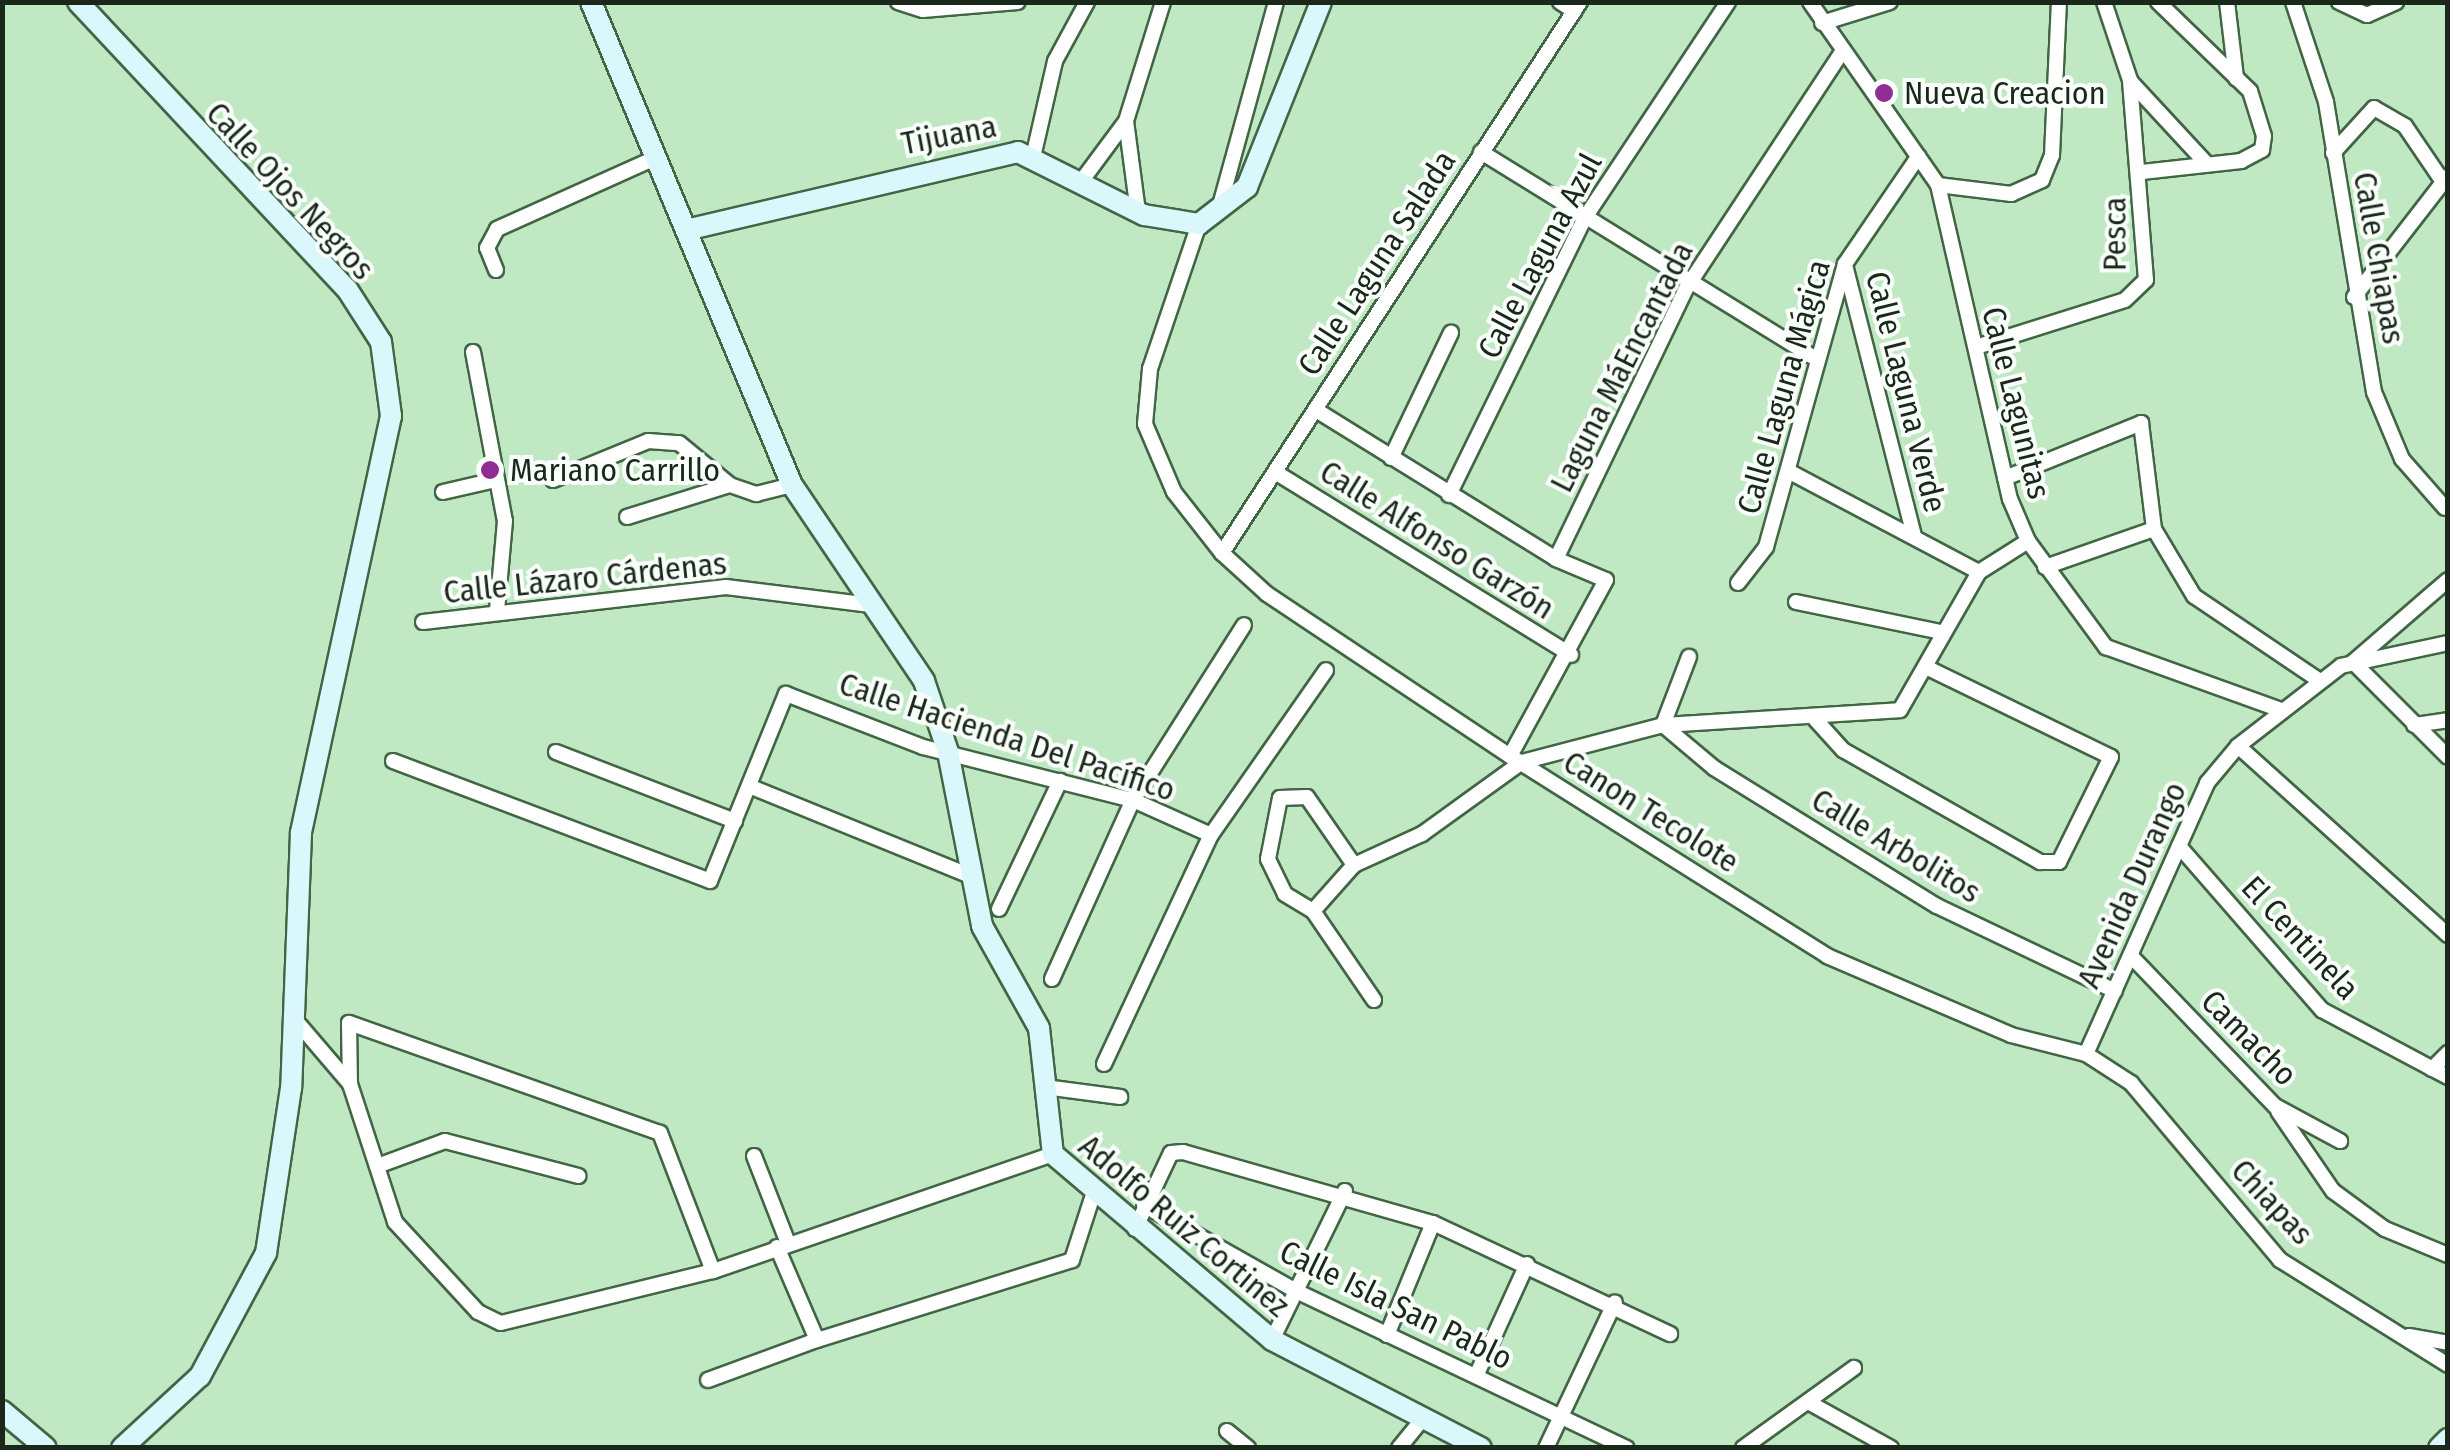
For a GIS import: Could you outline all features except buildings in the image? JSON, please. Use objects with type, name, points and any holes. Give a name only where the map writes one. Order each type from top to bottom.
[{"type":"street","name":"Calle Ojos Negros","points":[[78,2],[347,289],[381,342],[387,464],[301,833],[281,1195],[266,1253],[200,1376],[122,1448]]},
{"type":"street","points":[[591,2],[686,230]]},
{"type":"street","points":[[898,2],[924,6],[1018,2]]},
{"type":"street","points":[[1034,154],[1055,61],[1086,2]]},
{"type":"street","points":[[1083,179],[1126,121],[1163,2]]},
{"type":"street","name":"Canon Tecolote","points":[[1276,2],[1208,220],[1150,369],[1145,424],[1174,492],[1222,553],[1267,594],[1516,759],[1827,956],[2010,1035],[2086,1054]]},
{"type":"street","points":[[1208,220],[1247,187],[1321,2]]},
{"type":"street","points":[[1560,2],[1577,7]]},
{"type":"street","name":"Calle Laguna Azul","points":[[1449,495],[1584,219],[1728,2]]},
{"type":"street","name":"Calle Lagunitas","points":[[1810,2],[1938,185],[2005,478],[2028,541],[2045,567],[2090,630],[2128,660],[2278,709]]},
{"type":"street","points":[[1822,23],[1890,2]]},
{"type":"street","points":[[1938,185],[2011,194],[2042,180],[2052,155],[2059,2]]},
{"type":"street","points":[[2104,2],[2130,80],[2205,162]]},
{"type":"street","points":[[2142,172],[2262,150],[2262,111],[2236,78],[2158,2]]},
{"type":"street","points":[[2227,2],[2236,78]]},
{"type":"street","name":"Calle Chiapas","points":[[2293,2],[2333,152],[2354,296],[2388,430],[2447,509]]},
{"type":"street","points":[[2339,2],[2367,15],[2396,2]]},
{"type":"street","name":"Calle Laguna Salada","points":[[1222,553],[1577,7]]},
{"type":"street","name":"Laguna MáEncantada","points":[[1556,559],[1687,288],[1842,52]]},
{"type":"street","name":"Pesca","points":[[1976,347],[2138,294],[2146,280],[2142,172],[2130,80]]},
{"type":"street","points":[[2333,152],[2374,108],[2405,126],[2445,179],[2354,296]]},
{"type":"street","points":[[1126,121],[1138,212]]},
{"type":"street","points":[[1481,152],[1687,288],[1815,358]]},
{"type":"street","name":"Tijuana","points":[[686,230],[886,178],[1034,154],[1138,212],[1208,220]]},
{"type":"street","name":"Calle Laguna Mágica","points":[[1738,583],[1766,547],[1790,472],[1815,358],[1845,264],[1918,157]]},
{"type":"street","points":[[496,270],[488,248],[497,229],[655,158]]},
{"type":"street","name":"Adolfo Ruiz Cortinez","points":[[686,230],[792,484],[924,680],[948,752],[968,875],[982,926],[1039,1028],[1052,1154],[1094,1195],[1272,1340],[1481,1448]]},
{"type":"street","name":"Calle Laguna Verde","points":[[1845,264],[1914,535]]},
{"type":"street","points":[[1391,458],[1451,333]]},
{"type":"street","points":[[472,352],[505,521],[497,610]]},
{"type":"street","points":[[1312,911],[1354,865],[1422,834],[1516,759],[1571,655],[1605,578],[1556,559],[1316,410]]},
{"type":"street","points":[[2005,478],[2144,427],[2154,528],[2194,596],[2320,681]]},
{"type":"street","points":[[553,480],[664,442],[706,458],[730,486],[756,494],[792,484]]},
{"type":"street","name":"Calle Alfonso Garzón","points":[[1275,472],[1571,655]]},
{"type":"street","points":[[1790,472],[1980,572]]},
{"type":"street","points":[[443,492],[495,480]]},
{"type":"street","points":[[627,517],[730,486]]},
{"type":"street","points":[[2045,567],[2154,528]]},
{"type":"street","points":[[1516,759],[1663,726],[1815,719],[1900,710],[1980,572],[2028,541]]},
{"type":"street","points":[[2448,580],[2353,662],[2448,757]]},
{"type":"street","name":"Calle Lázaro Cárdenas","points":[[423,622],[497,610],[726,588],[871,606]]},
{"type":"street","points":[[1796,602],[1942,632]]},
{"type":"street","points":[[1052,979],[1133,800],[1244,625]]},
{"type":"street","name":"Avenida Durango","points":[[2086,1054],[2208,783],[2238,746],[2278,709],[2353,662],[2448,642]]},
{"type":"street","points":[[1663,726],[1688,657]]},
{"type":"street","points":[[1815,719],[1843,750],[2052,866],[2110,757],[1926,667]]},
{"type":"street","points":[[1104,1064],[1211,835],[1326,670]]},
{"type":"street","name":"Calle Hacienda Del Pacífico","points":[[750,786],[786,694],[948,752],[1133,800],[1211,835]]},
{"type":"street","points":[[2414,725],[2448,720]]},
{"type":"street","name":"Calle Arbolitos","points":[[1663,726],[1714,768],[1937,906],[2115,991]]},
{"type":"street","points":[[2238,746],[2448,936]]},
{"type":"street","points":[[556,752],[735,821]]},
{"type":"street","points":[[392,761],[710,881],[750,786],[968,875]]},
{"type":"street","points":[[1000,909],[1060,781]]},
{"type":"street","points":[[1354,865],[1307,797],[1280,798],[1268,859],[1285,894],[1312,911],[1374,1000]]},
{"type":"street","name":"El Centinela","points":[[2179,846],[2322,1010],[2448,1077]]},
{"type":"street","name":"Camacho","points":[[2132,957],[2274,1106],[2340,1140]]},
{"type":"street","points":[[291,1016],[350,1084]]},
{"type":"street","points":[[713,1271],[660,1133],[357,1022],[350,1023],[350,1084],[409,1242],[478,1312],[502,1323],[713,1271],[1052,1154]]},
{"type":"street","points":[[2432,1069],[2448,1053]]},
{"type":"street","name":"Chiapas","points":[[2086,1054],[2131,1083],[2280,1260],[2398,1334],[2448,1343]]},
{"type":"street","points":[[1045,1086],[1120,1097]]},
{"type":"street","points":[[2274,1106],[2334,1191],[2384,1228],[2448,1256]]},
{"type":"street","points":[[380,1165],[445,1141],[578,1176]]},
{"type":"street","points":[[1135,1229],[1170,1153],[1345,1191],[1433,1223],[1615,1302],[1670,1334]]},
{"type":"street","points":[[754,1156],[817,1340]]},
{"type":"street","points":[[1272,1340],[1345,1191]]},
{"type":"street","points":[[708,1380],[817,1340],[1072,1260],[1094,1195]]},
{"type":"street","name":"Calle Isla San Pablo","points":[[1144,1205],[1296,1291],[1628,1448]]},
{"type":"street","points":[[1387,1335],[1433,1223]]},
{"type":"street","points":[[1476,1376],[1527,1264]]},
{"type":"street","points":[[1546,1448],[1615,1302]]},
{"type":"street","points":[[2398,1334],[2448,1365]]},
{"type":"street","points":[[1743,1448],[1854,1368]]},
{"type":"street","points":[[1808,1402],[1891,1448]]},
{"type":"street","points":[[2,1411],[46,1448]]},
{"type":"street","points":[[1399,1448],[1421,1420]]},
{"type":"street","points":[[1227,1431],[1248,1448]]},
{"type":"street","points":[[2439,1448],[2448,1439]]},
{"type":"place","name":"Nueva Creacion","points":[[1884,93]]},
{"type":"place","name":"Mariano Carrillo","points":[[490,470]]}]
